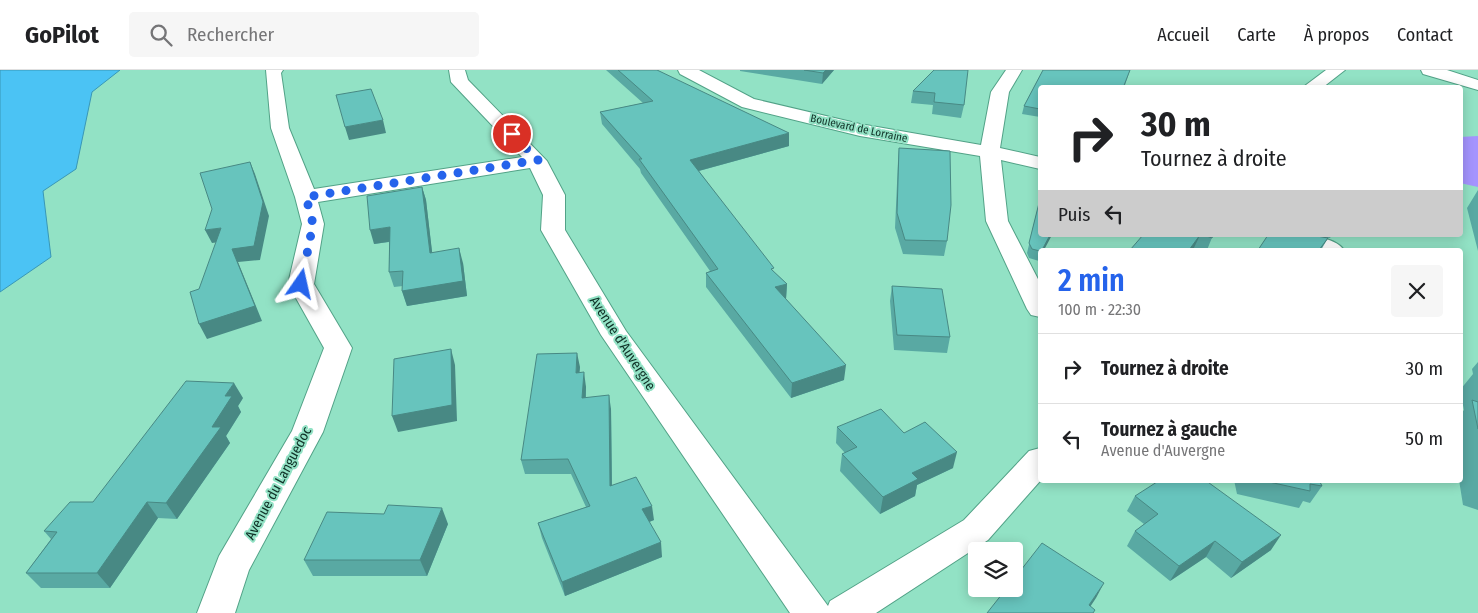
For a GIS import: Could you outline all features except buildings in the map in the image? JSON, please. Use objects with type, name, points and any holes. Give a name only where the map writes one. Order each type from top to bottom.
[{"type":"street","name":"Avenue du Languedoc","points":[[216,613],[232,567],[307,432],[338,348],[301,284],[313,224],[306,197],[280,128],[273,72],[275,70]]},
{"type":"street","name":"Avenue d'Auvergne","points":[[457,70],[460,82],[538,160],[554,195],[554,230],[615,336],[812,613]]},
{"type":"street","name":"Boulevard de Lorraine","points":[[686,70],[748,103],[860,130],[990,152],[1038,163]]},
{"type":"street","points":[[1014,70],[1000,92],[990,152],[997,221],[1038,305]]},
{"type":"street","points":[[1314,85],[1337,70]]},
{"type":"street","points":[[1429,70],[1478,85]]},
{"type":"street","points":[[306,197],[538,160]]},
{"type":"street","points":[[1292,237],[1326,248]]},
{"type":"street","points":[[844,613],[976,530],[1038,462]]},
{"type":"shaded area","points":[[1478,136],[1478,187],[1463,184],[1463,137]]},
{"type":"water","points":[[0,70],[120,70],[92,92],[76,169],[43,191],[51,257],[0,292]]},
{"type":"route","points":[[301,284],[313,224],[306,197],[538,160],[512,134]]}]
